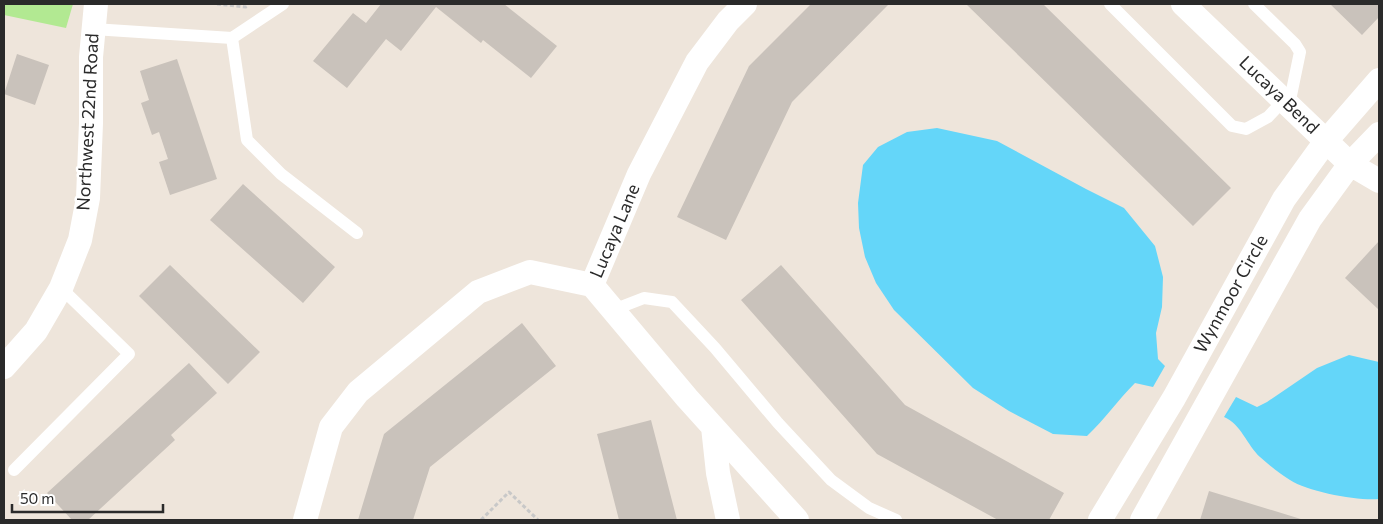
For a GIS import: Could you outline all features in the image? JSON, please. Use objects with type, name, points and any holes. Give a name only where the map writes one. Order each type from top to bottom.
[{"type":"street","name":"Northwest 22nd Road","points":[[4,367],[36,331],[61,288],[80,240],[88,198],[93,29],[96,4]]},
{"type":"street","name":"Lucaya Lane","points":[[305,520],[331,427],[358,392],[478,292],[530,272],[592,285],[639,174],[697,62],[728,21],[745,4]]},
{"type":"street","name":"Lucaya Bend","points":[[1184,4],[1350,164],[1379,180]]},
{"type":"street","name":"Wynmoor Circle","points":[[1100,520],[1174,398],[1284,200],[1326,141],[1379,80]]},
{"type":"street","name":"Wynmoor Circle","points":[[1142,520],[1310,219],[1350,164],[1379,134]]},
{"type":"street","points":[[592,285],[713,427],[797,520]]},
{"type":"street","points":[[713,427],[718,473],[728,520]]},
{"type":"lane","points":[[93,29],[232,38],[283,4]]},
{"type":"lane","points":[[1110,4],[1232,126],[1246,129],[1268,117],[1287,103],[1300,52],[1295,44],[1254,4]]},
{"type":"lane","points":[[232,38],[247,140],[281,174],[357,233]]},
{"type":"lane","points":[[14,470],[129,354],[61,288]]},
{"type":"lane","points":[[613,310],[644,298],[672,302],[715,348],[778,423],[831,480],[869,508],[896,520]]},
{"type":"path","points":[[217,4],[246,8],[251,4]]},
{"type":"path","points":[[481,520],[510,492],[538,520]]},
{"type":"green space","points":[[4,4],[73,4],[66,28],[4,15]]},
{"type":"water","points":[[937,128],[997,141],[1124,208],[1155,246],[1163,277],[1162,307],[1156,333],[1158,359],[1165,366],[1153,387],[1135,383],[1087,436],[1053,434],[1009,411],[973,388],[894,310],[876,283],[865,257],[859,228],[858,203],[863,165],[878,147],[907,132]]},
{"type":"water","points":[[1349,355],[1379,362],[1379,499],[1359,499],[1333,495],[1290,480],[1260,457],[1235,425],[1224,417],[1236,397],[1257,407],[1317,368]]},
{"type":"building","points":[[381,4],[504,4],[557,46],[531,78],[483,40],[481,43],[436,7],[401,51],[386,39],[347,88],[313,61],[353,13],[366,23]]},
{"type":"building","points":[[811,4],[889,4],[792,102],[726,240],[677,217],[749,66]]},
{"type":"building","points":[[966,4],[1043,4],[1231,188],[1193,226]]},
{"type":"building","points":[[1330,4],[1379,4],[1379,17],[1362,35]]},
{"type":"building","points":[[17,54],[49,65],[35,105],[4,94]]},
{"type":"building","points":[[177,59],[217,179],[170,195],[159,162],[168,159],[159,132],[152,135],[141,103],[149,100],[140,71]]},
{"type":"building","points":[[243,184],[335,267],[303,303],[210,220]]},
{"type":"building","points":[[1379,241],[1379,310],[1345,278]]},
{"type":"building","points":[[170,265],[260,352],[228,384],[139,296]]},
{"type":"building","points":[[781,265],[905,405],[1064,493],[1049,520],[998,520],[877,454],[741,300]]},
{"type":"building","points":[[522,323],[556,366],[430,467],[413,520],[358,520],[384,434]]},
{"type":"building","points":[[189,363],[217,393],[171,435],[175,440],[88,520],[72,520],[47,493]]},
{"type":"building","points":[[651,420],[677,520],[619,520],[597,434]]},
{"type":"building","points":[[1209,491],[1304,520],[1200,520]]}]
